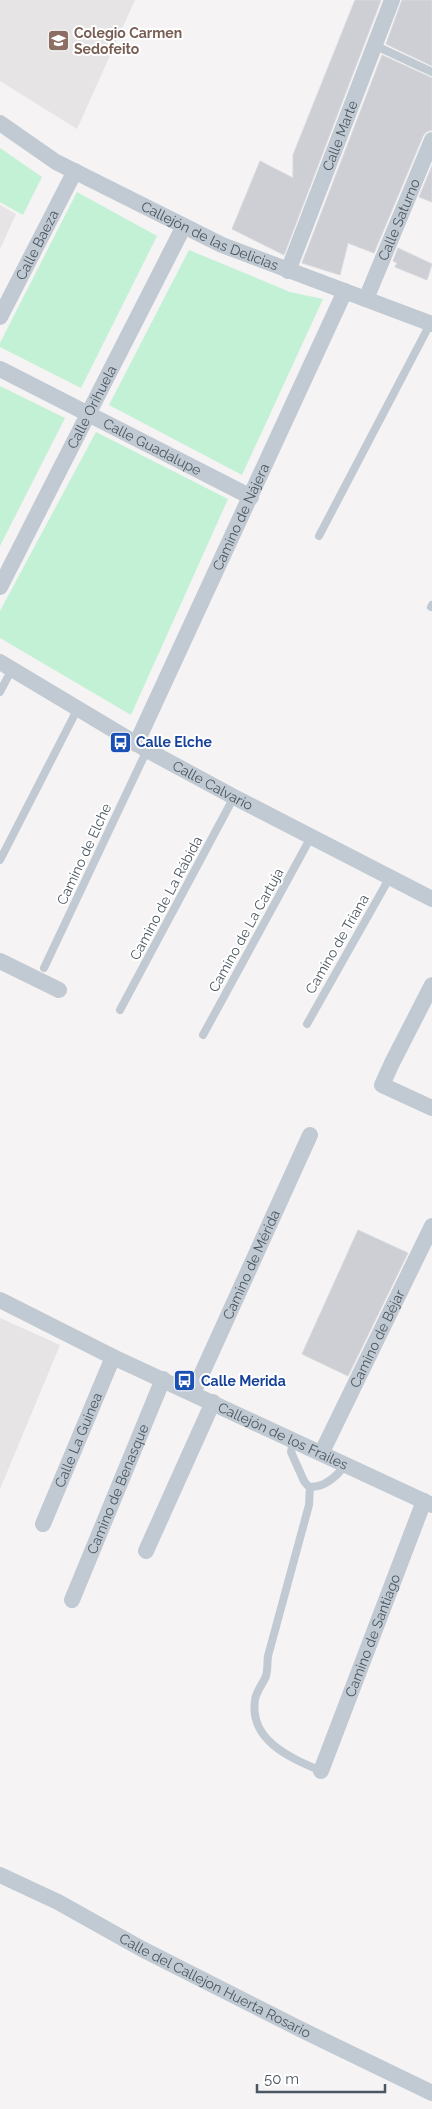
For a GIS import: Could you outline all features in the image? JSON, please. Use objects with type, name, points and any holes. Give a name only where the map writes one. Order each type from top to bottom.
[{"type":"street","name":"Calle Marte","points":[[288,270],[392,0]]},
{"type":"street","name":"Callejón de las Delicias","points":[[0,123],[56,162],[222,245],[431,324]]},
{"type":"street","name":"Calle Saturno","points":[[366,299],[432,140]]},
{"type":"street","name":"Calle Baeza","points":[[0,317],[75,171]]},
{"type":"street","name":"Calle Orihuela","points":[[0,587],[90,414],[184,226]]},
{"type":"street","name":"Camino de Nájera","points":[[142,747],[251,497],[345,292]]},
{"type":"street","name":"Calle Guadalupe","points":[[0,369],[251,497]]},
{"type":"street","name":"Calle Calvario","points":[[6,666],[78,707],[142,747],[234,798],[432,899]]},
{"type":"street","points":[[0,961],[59,990]]},
{"type":"street","points":[[432,985],[382,1085],[432,1108]]},
{"type":"street","name":"Camino de Mérida","points":[[193,1393],[310,1135]]},
{"type":"street","name":"Camino de Béjar","points":[[322,1452],[432,1226]]},
{"type":"street","name":"Callejón de los Frailes","points":[[0,1300],[113,1357],[430,1503]]},
{"type":"street","name":"Calle La Guinea","points":[[43,1524],[113,1357]]},
{"type":"street","name":"Camino de Benasque","points":[[72,1600],[163,1379]]},
{"type":"street","points":[[146,1551],[213,1402]]},
{"type":"street","name":"Camino de Santiago","points":[[321,1770],[430,1503]]},
{"type":"street","name":"Calle del Callejon Huerta Rosario","points":[[0,1875],[58,1902],[151,1953],[432,2093]]},
{"type":"lane","points":[[374,45],[432,72]]},
{"type":"lane","points":[[320,536],[431,324]]},
{"type":"lane","points":[[0,692],[6,666]]},
{"type":"lane","points":[[0,860],[78,707]]},
{"type":"lane","name":"Camino de Elche","points":[[44,968],[142,747]]},
{"type":"lane","name":"Camino de La Rábida","points":[[120,1010],[234,798]]},
{"type":"lane","name":"Camino de La Cartuja","points":[[203,1035],[311,837]]},
{"type":"lane","name":"Camino de Triana","points":[[306,1024],[390,877]]},
{"type":"lane","points":[[293,1439],[291,1452],[304,1481],[310,1487],[309,1505],[268,1656],[266,1676],[258,1690],[255,1701],[255,1712],[259,1726],[266,1739],[288,1757],[321,1770]]},
{"type":"lane","points":[[310,1487],[318,1486],[340,1473],[346,1463]]},
{"type":"shaded area","name":"Colegio Carmen Sedofeito","points":[[0,0],[135,0],[77,129],[0,81]]},
{"type":"shaded area","points":[[0,205],[16,214],[0,249]]},
{"type":"shaded area","points":[[0,1318],[60,1345],[0,1489]]},
{"type":"green space","points":[[0,148],[42,177],[23,215],[0,202]]},
{"type":"green space","points":[[77,192],[157,236],[81,388],[0,347],[0,343]]},
{"type":"green space","points":[[189,250],[290,292],[323,299],[242,475],[109,405]]},
{"type":"green space","points":[[0,386],[65,418],[0,546]]},
{"type":"green space","points":[[96,432],[228,499],[131,715],[0,638],[0,611]]},
{"type":"building","points":[[355,0],[381,0],[284,255],[232,229],[260,161],[293,178],[293,155]]},
{"type":"building","points":[[402,0],[432,0],[432,66],[386,44]]},
{"type":"building","points":[[382,55],[432,78],[432,130],[426,132],[423,136],[374,253],[348,243],[340,275],[302,263]]},
{"type":"building","points":[[432,166],[432,202],[419,197]]},
{"type":"building","points":[[398,248],[432,264],[427,280],[395,267],[397,263],[393,261]]},
{"type":"building","points":[[358,1230],[408,1253],[348,1376],[302,1354]]},
{"type":"place","name":"Colegio Carmen Sedofeito","points":[[58,41]]},
{"type":"place","name":"Calle Elche","points":[[120,742]]},
{"type":"place","name":"Calle Merida","points":[[185,1381]]}]
